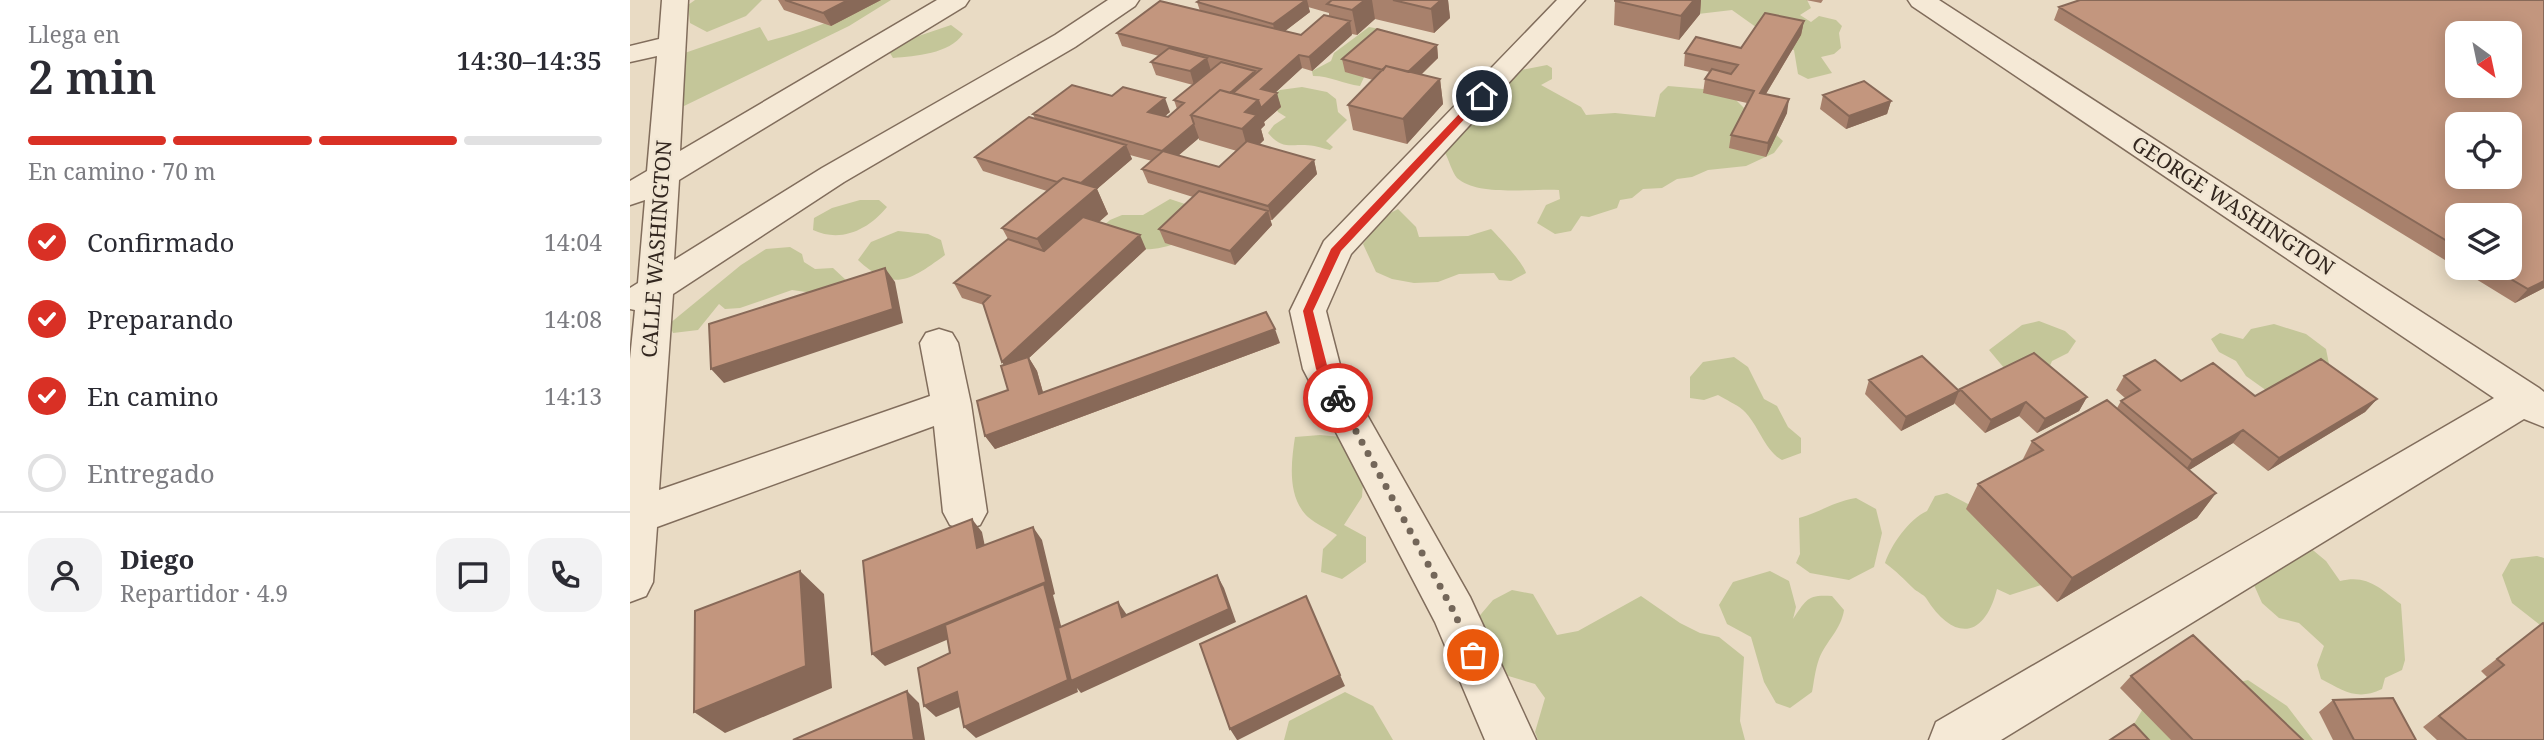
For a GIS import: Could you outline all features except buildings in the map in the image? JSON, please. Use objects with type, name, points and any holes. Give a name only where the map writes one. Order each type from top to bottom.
[{"type":"street","name":"CALLE WASHINGTON","points":[[630,582],[636,516],[643,298],[663,175],[676,0]]},
{"type":"street","points":[[630,195],[956,0]]},
{"type":"street","points":[[643,298],[833,175],[1065,41],[1126,0]]},
{"type":"street","points":[[1511,740],[1454,612],[1322,369],[1308,311],[1336,249],[1572,0]]},
{"type":"street","name":"GEORGE WASHINGTON","points":[[1921,0],[2534,406]]},
{"type":"street","points":[[630,54],[671,46]]},
{"type":"street","points":[[939,343],[951,404],[965,512]]},
{"type":"street","points":[[636,516],[951,404]]},
{"type":"street","points":[[1954,740],[2534,406]]},
{"type":"green space","points":[[695,0],[762,0],[746,16],[707,32],[690,23],[688,5]]},
{"type":"green space","points":[[868,0],[891,0],[849,26],[684,106],[673,96],[676,56],[760,27],[768,41],[794,34],[833,20]]},
{"type":"green space","points":[[1667,0],[1807,0],[1811,8],[1800,15],[1811,22],[1819,16],[1836,20],[1842,26],[1839,33],[1841,48],[1834,54],[1821,57],[1832,73],[1808,79],[1798,74],[1794,50],[1784,47],[1732,10],[1698,14]]},
{"type":"green space","points":[[951,25],[963,34],[957,41],[941,50],[893,58],[890,53],[901,42]]},
{"type":"green space","points":[[1369,27],[1380,29],[1383,36],[1360,86],[1313,76],[1312,71],[1331,61],[1334,53]]},
{"type":"green space","points":[[1547,65],[1552,68],[1552,79],[1541,85],[1581,107],[1586,115],[1615,113],[1655,117],[1660,94],[1668,86],[1727,91],[1744,108],[1743,114],[1758,119],[1783,141],[1774,153],[1746,166],[1708,170],[1692,177],[1677,179],[1662,188],[1643,189],[1632,198],[1620,200],[1617,208],[1589,217],[1581,216],[1571,231],[1555,234],[1537,223],[1546,205],[1560,199],[1559,190],[1478,188],[1457,178],[1445,153],[1451,133],[1507,79],[1521,70]]},
{"type":"green space","points":[[1302,87],[1327,92],[1336,99],[1338,112],[1347,120],[1326,141],[1333,147],[1330,150],[1285,145],[1268,133],[1286,117],[1278,112],[1270,96],[1280,90]]},
{"type":"green space","points":[[1170,199],[1188,205],[1182,241],[1169,246],[1137,249],[1095,233],[1110,220],[1122,215],[1143,215]]},
{"type":"green space","points":[[860,200],[879,200],[887,207],[863,228],[853,232],[834,235],[813,230],[814,218],[832,208]]},
{"type":"green space","points":[[1398,209],[1416,227],[1419,237],[1468,236],[1491,229],[1516,257],[1526,273],[1511,281],[1499,280],[1494,273],[1459,274],[1438,282],[1414,283],[1392,279],[1376,272],[1363,244],[1383,217]]},
{"type":"green space","points":[[898,231],[928,234],[941,240],[945,255],[912,276],[892,280],[870,270],[858,260],[871,242]]},
{"type":"green space","points":[[790,247],[802,254],[804,262],[815,269],[833,268],[847,281],[813,293],[792,290],[740,308],[725,309],[719,304],[698,330],[673,333],[669,324],[741,265],[766,249]]},
{"type":"green space","points":[[2039,321],[2065,331],[2076,341],[2068,353],[2052,361],[2049,368],[2010,375],[1989,350],[2022,325]]},
{"type":"green space","points":[[2274,324],[2306,334],[2326,349],[2330,369],[2267,391],[2246,376],[2236,361],[2219,352],[2211,339],[2220,333],[2243,339],[2251,329]]},
{"type":"green space","points":[[1734,357],[1748,367],[1764,399],[1777,406],[1788,427],[1801,438],[1801,453],[1782,460],[1776,456],[1743,410],[1718,395],[1704,400],[1690,398],[1690,377],[1703,362]]},
{"type":"green space","points":[[1320,435],[1353,438],[1365,455],[1362,497],[1344,525],[1366,537],[1366,562],[1342,579],[1321,572],[1323,549],[1337,535],[1308,517],[1301,509],[1292,479],[1295,437]]},
{"type":"green space","points":[[1947,493],[1968,504],[1989,525],[2056,571],[2041,585],[2010,595],[1997,589],[1984,618],[1976,626],[1967,629],[1947,622],[1925,597],[1885,563],[1907,526],[1927,511],[1935,496]]},
{"type":"green space","points":[[1856,498],[1876,509],[1882,533],[1874,567],[1849,580],[1810,573],[1796,563],[1800,554],[1799,518]]},
{"type":"green space","points":[[2302,541],[2326,561],[2340,581],[2366,581],[2401,604],[2405,660],[2402,670],[2385,678],[2382,689],[2373,693],[2351,693],[2321,679],[2317,665],[2324,646],[2299,623],[2279,618],[2262,603],[2254,585],[2263,570]]},
{"type":"green space","points":[[2537,556],[2544,558],[2544,628],[2512,603],[2502,575],[2511,559]]},
{"type":"green space","points":[[1770,571],[1789,581],[1796,607],[1793,619],[1804,603],[1817,596],[1832,596],[1844,610],[1840,624],[1819,659],[1812,692],[1790,708],[1776,703],[1764,682],[1751,637],[1727,624],[1719,605],[1733,582]]},
{"type":"green space","points":[[1512,590],[1533,594],[1557,635],[1578,631],[1641,596],[1680,623],[1700,633],[1719,637],[1744,657],[1740,721],[1745,740],[1538,740],[1535,732],[1545,698],[1535,684],[1495,672],[1470,627],[1493,600]]},
{"type":"green space","points":[[2248,680],[2287,706],[2313,740],[2132,740],[2130,731],[2145,705]]},
{"type":"green space","points":[[1345,692],[1373,706],[1393,740],[1284,740],[1289,721]]},
{"type":"way so far","points":[[1338,398],[1454,612],[1473,655]]},
{"type":"route","points":[[1338,398],[1322,369],[1308,311],[1336,249],[1482,96]]}]
